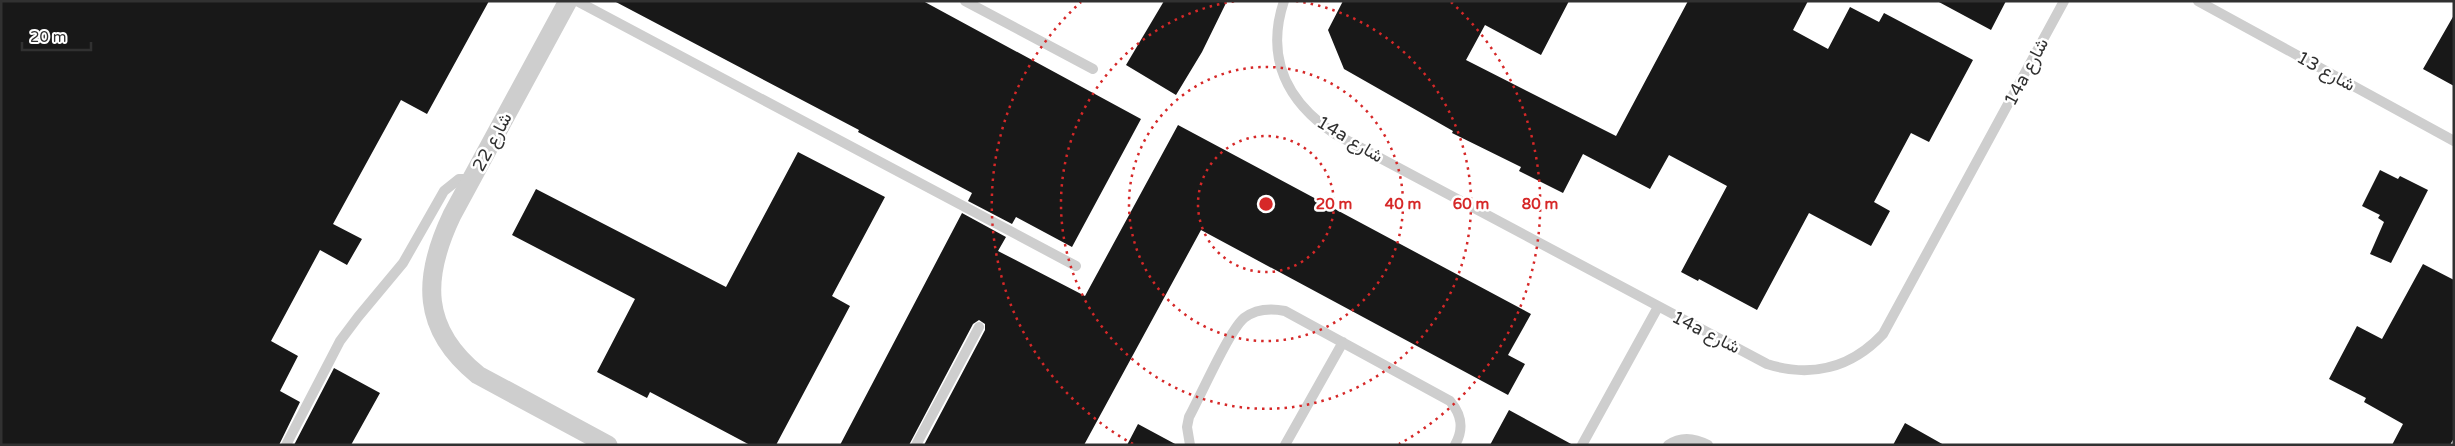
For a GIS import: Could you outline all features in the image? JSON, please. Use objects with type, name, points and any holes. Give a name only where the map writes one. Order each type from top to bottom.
[{"type":"street","name":"شارع 22","points":[[568,1],[444,232],[430,288],[436,323],[449,346],[465,365],[478,375],[608,445]]},
{"type":"lane","points":[[577,1],[1076,266]]},
{"type":"lane","points":[[964,1],[1093,69]]},
{"type":"lane","name":"14a شارع","points":[[1284,1],[1277,38],[1279,62],[1287,84],[1315,121],[1335,134],[1767,364],[1798,371],[1830,368],[1859,355],[1872,345],[1892,320],[2064,1]]},
{"type":"lane","name":"شارع 13","points":[[2203,2],[2454,141]]},
{"type":"lane","points":[[286,445],[340,341],[403,263],[444,191],[459,179],[471,179]]},
{"type":"lane","points":[[1582,445],[1658,307]]},
{"type":"lane","points":[[1190,445],[1187,427],[1189,417],[1237,326],[1244,318],[1264,310],[1285,311],[1450,401],[1456,407],[1461,421],[1460,436],[1455,445]]},
{"type":"lane","points":[[916,445],[979,328]]},
{"type":"lane","points":[[1285,445],[1342,342]]},
{"type":"lane","points":[[1668,445],[1678,440],[1688,439],[1708,445]]},
{"type":"building","points":[[1,1],[489,1],[427,114],[401,100],[333,224],[362,239],[347,265],[320,250],[271,341],[298,356],[280,391],[300,402],[279,445],[1,445]]},
{"type":"building","points":[[614,1],[923,1],[1141,119],[1072,247],[1016,217],[1012,224],[968,201],[972,193],[858,132],[859,130]]},
{"type":"building","points":[[1164,1],[1227,1],[1202,52],[1176,95],[1126,65]]},
{"type":"building","points":[[1343,1],[1569,1],[1541,55],[1485,25],[1466,60],[1616,136],[1688,1],[1808,1],[1793,30],[1828,49],[1850,7],[1879,22],[1884,13],[1973,60],[1929,142],[1911,133],[1874,202],[1890,211],[1871,246],[1809,213],[1757,310],[1699,279],[1698,281],[1681,272],[1727,186],[1669,155],[1650,189],[1583,154],[1563,193],[1519,171],[1521,167],[1452,133],[1453,131],[1344,69],[1328,30]]},
{"type":"building","points":[[1937,1],[2006,1],[1991,30]]},
{"type":"building","points":[[2454,15],[2454,86],[2423,69]]},
{"type":"building","points":[[1178,125],[1531,314],[1508,355],[1525,364],[1508,395],[1201,230],[1084,445],[924,445],[985,330],[985,324],[979,320],[973,324],[909,445],[840,445],[962,213],[1006,237],[998,251],[1085,296]]},
{"type":"building","points":[[798,152],[885,197],[832,296],[850,306],[776,445],[750,445],[650,392],[647,398],[597,372],[635,299],[512,235],[536,189],[726,287]]},
{"type":"building","points":[[2380,170],[2398,179],[2400,176],[2428,190],[2391,263],[2370,254],[2384,222],[2378,218],[2380,215],[2362,206]]},
{"type":"building","points":[[2423,264],[2454,280],[2454,438],[2450,445],[2392,445],[2403,424],[2364,402],[2366,398],[2329,379],[2357,326],[2382,339]]},
{"type":"building","points":[[334,368],[380,393],[351,445],[294,445]]},
{"type":"building","points":[[1509,410],[1573,445],[1490,445]]},
{"type":"building","points":[[1905,423],[1944,445],[1893,445]]},
{"type":"building","points":[[1138,424],[1177,445],[1127,445]]}]
